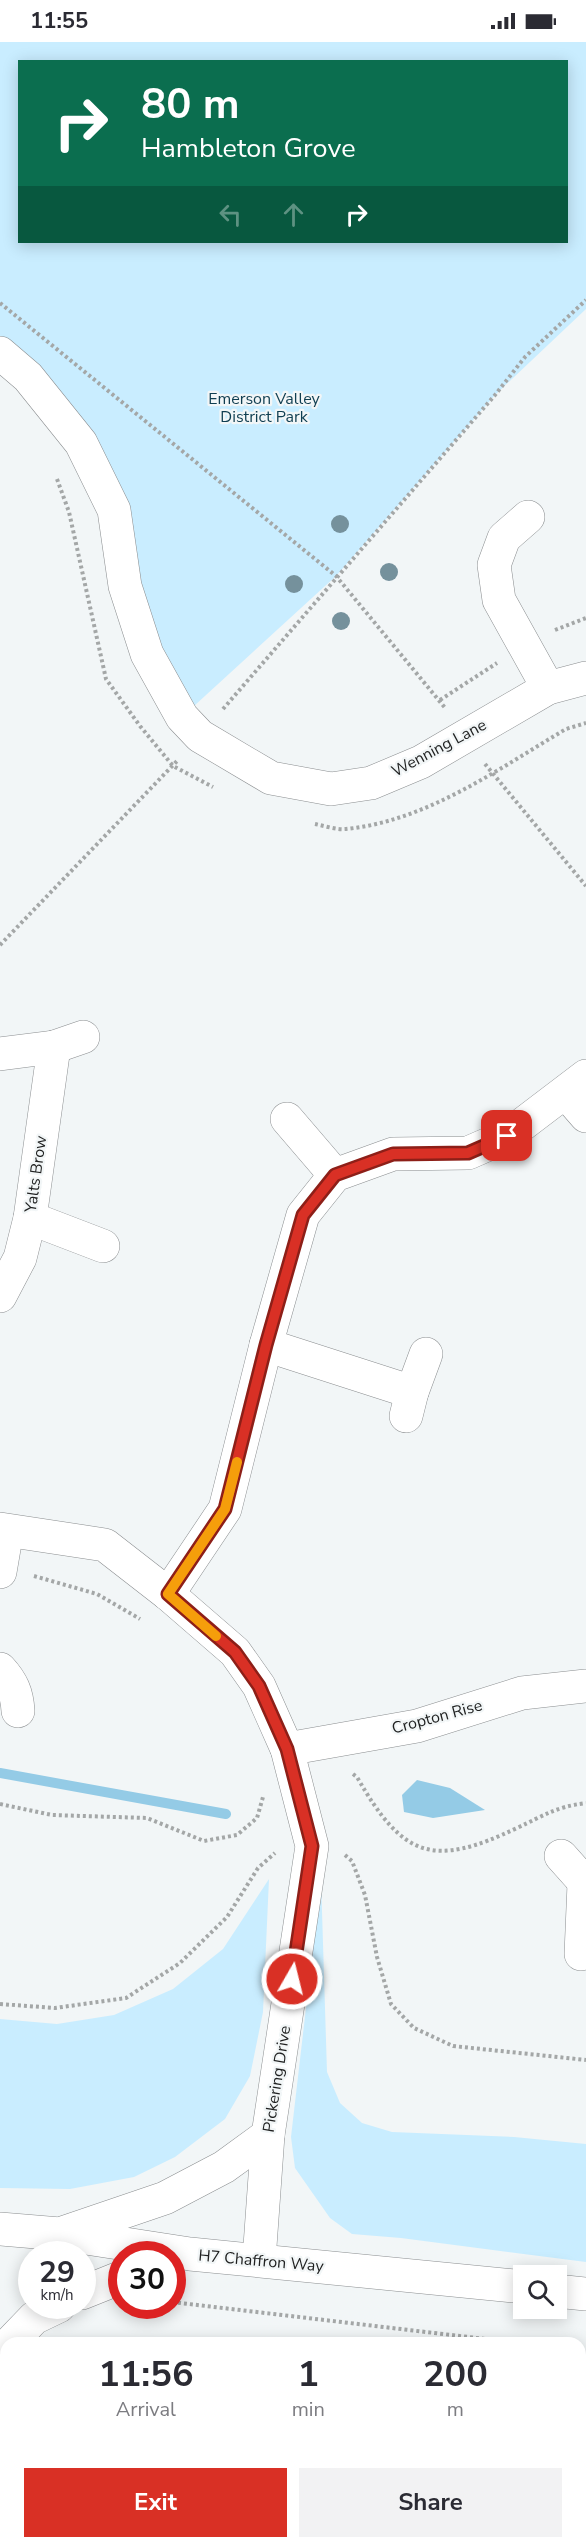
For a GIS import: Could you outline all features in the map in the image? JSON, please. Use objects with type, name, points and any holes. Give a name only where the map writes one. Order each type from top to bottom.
[{"type":"street","name":"Wenning Lane","points":[[0,353],[28,377],[81,443],[114,510],[125,586],[147,654],[182,717],[200,736],[271,778],[331,789],[371,783],[421,762],[465,734],[548,688],[586,678]]},
{"type":"street","points":[[528,517],[504,538],[494,565],[499,600],[548,688]]},
{"type":"street","name":"Yalts Brow","points":[[0,1054],[68,1042],[20,1258],[0,1296]]},
{"type":"street","points":[[168,1594],[225,1509],[266,1345],[303,1215],[335,1175],[393,1154],[468,1153],[507,1136],[579,1095]]},
{"type":"street","points":[[287,1119],[335,1175]]},
{"type":"street","points":[[30,1218],[103,1245]]},
{"type":"street","points":[[266,1345],[409,1404],[426,1354]]},
{"type":"street","points":[[1,1569],[4,1530]]},
{"type":"street","name":"Pickering Drive","points":[[4,1530],[105,1545],[168,1594],[235,1652],[259,1686],[287,1749],[312,1846],[268,2135],[259,2260]]},
{"type":"street","points":[[0,1669],[12,1682],[18,1698],[18,1711]]},
{"type":"street","name":"Cropton Rise","points":[[287,1749],[417,1726],[522,1693],[586,1686]]},
{"type":"street","points":[[561,1856],[585,1884],[581,1954]]},
{"type":"street","points":[[60,2234],[165,2198],[224,2167],[268,2135]]},
{"type":"street","name":"H7 Chaffron Way","points":[[1,2237],[60,2234],[108,2243]]},
{"type":"street","name":"H7 Chaffron Way","points":[[186,2257],[259,2260],[513,2286]]},
{"type":"street","points":[[567,2291],[586,2294]]},
{"type":"street","points":[[16,2337],[33,2319]]},
{"type":"path","points":[[0,945],[173,766],[495,395],[525,357],[586,300]]},
{"type":"path","points":[[0,303],[336,576],[440,700],[491,773],[586,886]]},
{"type":"path","points":[[55,471],[69,512],[106,679],[173,766],[215,788]]},
{"type":"path","points":[[314,824],[344,830],[385,822],[443,800],[566,729],[586,723]]},
{"type":"path","points":[[1,1569],[97,1594],[145,1622]]},
{"type":"path","points":[[186,2304],[468,2337]]},
{"type":"green space","name":"Emerson Valley District Park","points":[[0,42],[586,42],[586,309],[495,395],[336,576],[182,717],[125,586],[107,459],[0,349]]},
{"type":"green space","points":[[269,1879],[263,2012],[250,2076],[225,2119],[175,2157],[134,2177],[70,2189],[0,2188],[0,2019],[57,2024],[114,2015],[173,1989],[223,1949]]},
{"type":"green space","points":[[321,1879],[327,2072],[340,2103],[362,2123],[392,2132],[514,2137],[586,2144],[586,2262],[401,2238],[352,2234],[330,2218],[295,2168],[291,2137]]},
{"type":"shaded area","points":[[417,1780],[450,1788],[485,1810],[433,1818],[404,1812],[402,1795]]},
{"type":"waterway","points":[[0,1773],[226,1814]]},
{"type":"slow traffic","points":[[216,1636],[168,1594],[225,1509],[237,1462]]},
{"type":"route","points":[[292,1979],[312,1846],[287,1749],[259,1686],[235,1652],[168,1594],[225,1509],[266,1345],[303,1215],[335,1175],[393,1154],[468,1153],[507,1136]]}]
